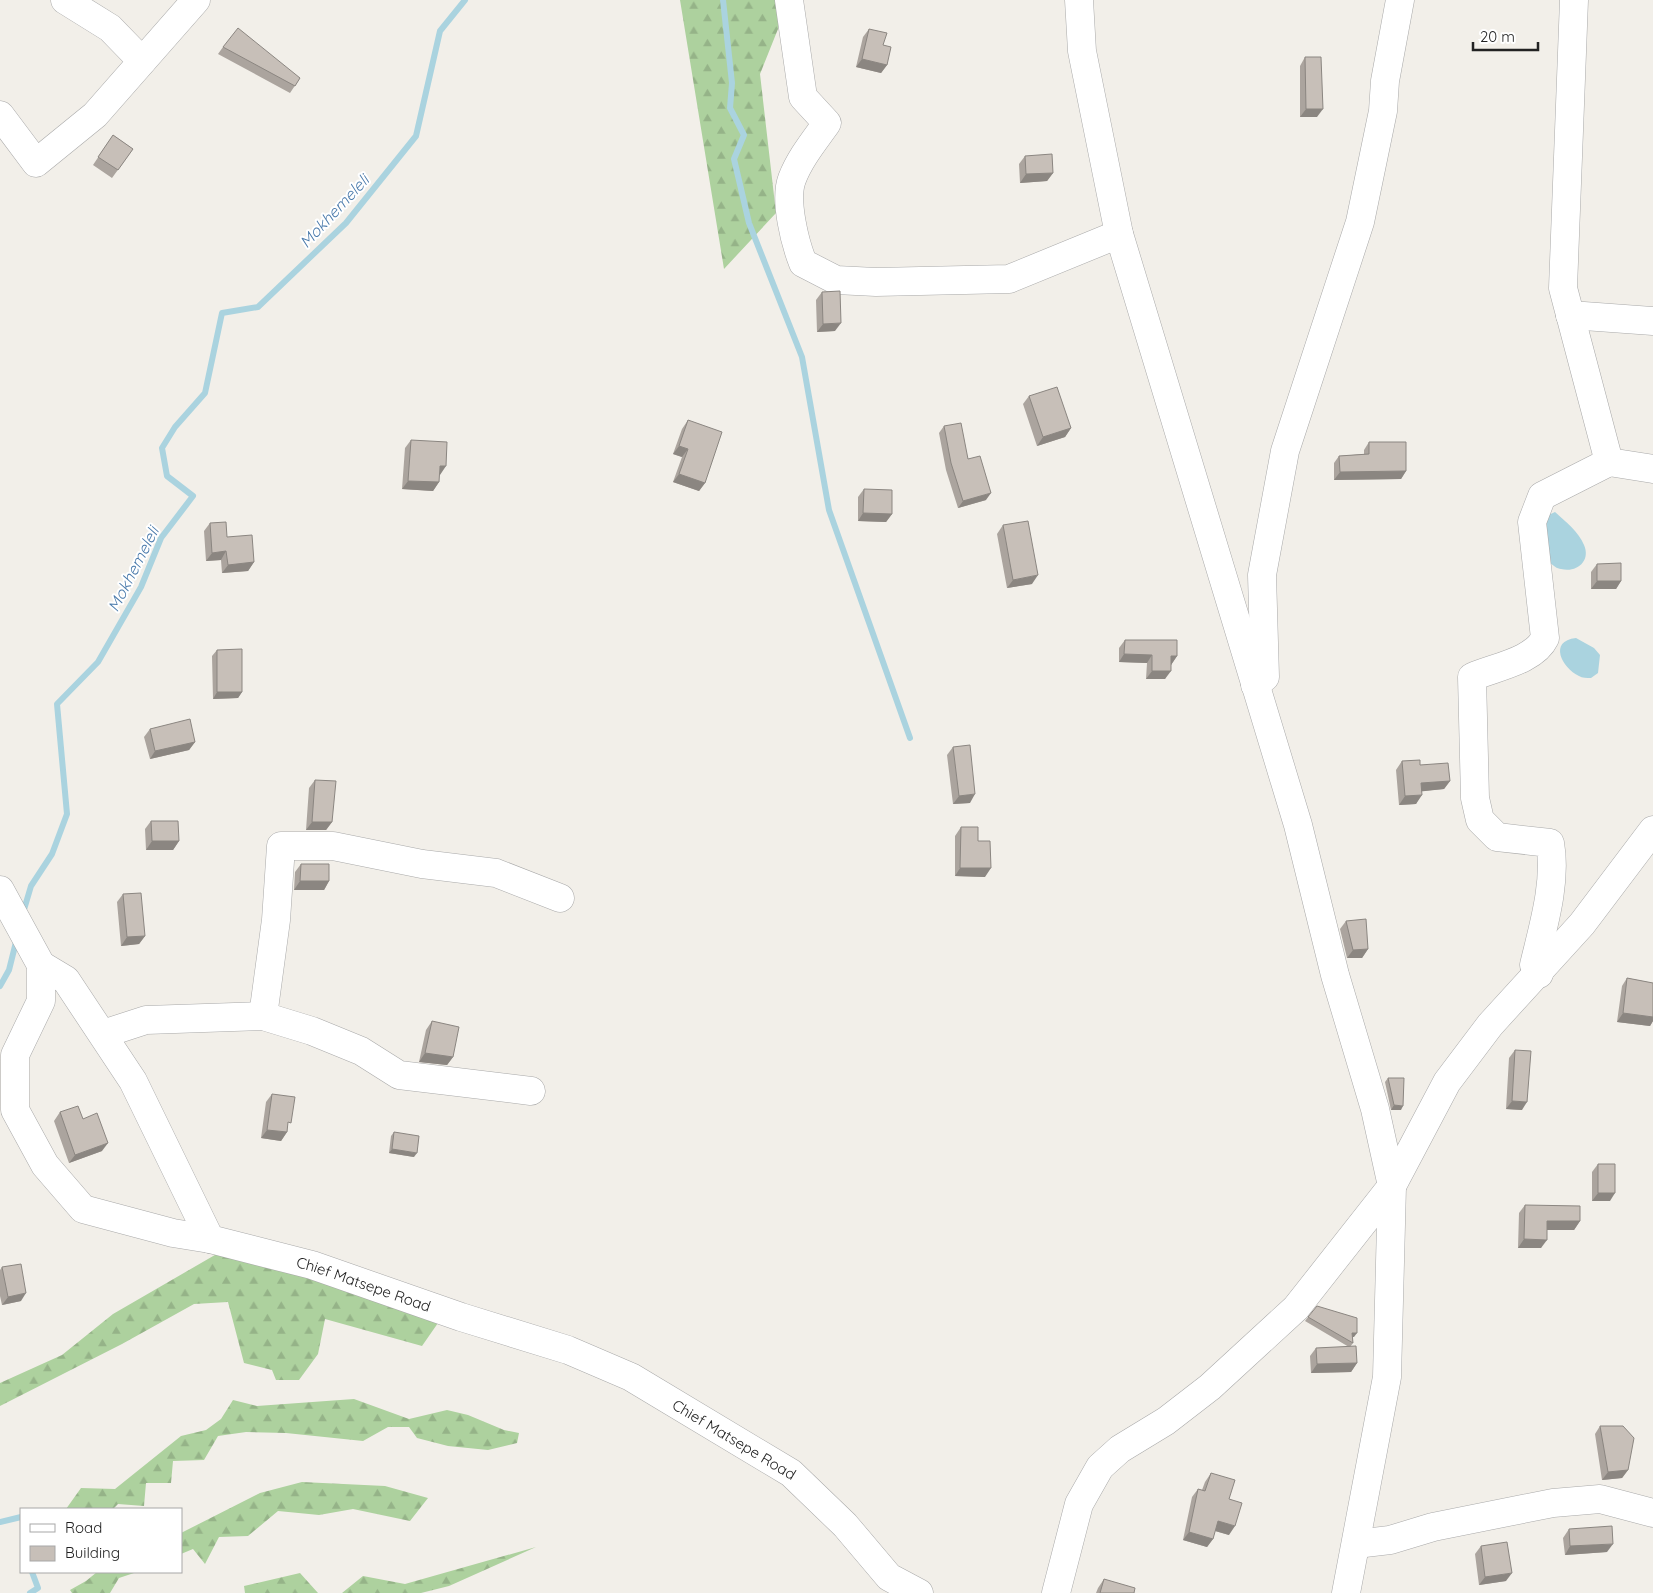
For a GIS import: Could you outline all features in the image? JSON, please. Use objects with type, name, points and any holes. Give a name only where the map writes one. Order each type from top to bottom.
[{"type":"street","points":[[65,0],[110,28],[142,61]]},
{"type":"street","points":[[0,115],[36,163],[95,115],[196,0]]},
{"type":"street","points":[[789,0],[803,97],[828,123],[804,155],[791,181],[790,209],[794,241],[803,263],[836,280],[876,282],[1009,279],[1119,234]]},
{"type":"street","points":[[1079,0],[1082,51],[1119,234],[1298,825],[1335,975],[1376,1108],[1392,1186],[1387,1378],[1346,1593]]},
{"type":"street","points":[[1255,685],[1265,677],[1262,575],[1285,451],[1360,222],[1383,111],[1385,81],[1400,0]]},
{"type":"street","points":[[1574,0],[1563,288],[1609,462]]},
{"type":"street","points":[[1570,315],[1653,321]]},
{"type":"street","points":[[1538,974],[1534,965],[1545,920],[1553,859],[1550,842],[1497,837],[1480,820],[1475,798],[1472,677],[1530,654],[1541,646],[1544,638],[1532,522],[1542,496],[1609,462],[1653,469]]},
{"type":"street","points":[[1056,1593],[1079,1504],[1100,1467],[1120,1449],[1166,1420],[1210,1387],[1296,1308],[1392,1186],[1447,1082],[1490,1024],[1582,924],[1653,830]]},
{"type":"street","points":[[262,1016],[276,920],[281,846],[333,846],[422,864],[496,873],[560,898]]},
{"type":"street","name":"Chief Matsepe Road","points":[[0,890],[41,965],[41,1000],[15,1055],[15,1110],[45,1164],[83,1209],[173,1234],[210,1239],[312,1265],[461,1317],[568,1350],[631,1377],[791,1473],[845,1525],[889,1577],[919,1593]]},
{"type":"street","points":[[41,965],[66,980],[133,1080],[210,1239]]},
{"type":"street","points":[[103,1034],[146,1020],[262,1016],[312,1031],[360,1051],[399,1075],[531,1091]]},
{"type":"street","points":[[1356,1544],[1390,1540],[1433,1528],[1553,1503],[1600,1499],[1653,1513]]},
{"type":"green space","points":[[680,0],[784,0],[788,4],[760,74],[776,213],[724,269]]},
{"type":"green space","points":[[227,1248],[438,1323],[422,1346],[325,1319],[318,1354],[299,1380],[276,1380],[272,1370],[244,1363],[228,1302],[194,1304],[122,1344],[0,1406],[0,1383],[62,1355],[113,1314]]},
{"type":"green space","points":[[354,1399],[409,1419],[447,1410],[468,1415],[504,1430],[519,1433],[517,1443],[488,1450],[448,1446],[417,1438],[409,1427],[388,1427],[363,1441],[286,1433],[246,1432],[218,1436],[204,1460],[173,1461],[171,1483],[146,1483],[144,1506],[118,1504],[114,1508],[67,1508],[81,1488],[115,1489],[181,1436],[206,1430],[221,1419],[233,1400],[257,1406]]},
{"type":"green space","points":[[302,1482],[385,1486],[428,1498],[410,1521],[353,1509],[319,1515],[278,1511],[248,1536],[219,1537],[205,1564],[193,1549],[182,1554],[182,1532],[260,1493]]},
{"type":"green space","points":[[536,1547],[449,1586],[421,1593],[342,1593],[363,1576],[405,1584]]},
{"type":"green space","points":[[96,1573],[134,1573],[119,1578],[110,1593],[72,1593],[70,1590]]},
{"type":"green space","points":[[300,1573],[318,1593],[245,1593],[244,1586]]},
{"type":"water","points":[[1555,512],[1575,531],[1582,540],[1586,551],[1584,561],[1572,569],[1560,569],[1550,563],[1542,518]]},
{"type":"water","points":[[1576,638],[1594,648],[1600,655],[1598,673],[1591,678],[1582,677],[1573,672],[1563,661],[1560,649],[1562,644],[1567,640]]},
{"type":"building","points":[[238,28],[300,78],[295,86],[223,47]]},
{"type":"building","points":[[869,29],[887,33],[883,45],[891,47],[887,65],[862,59]]},
{"type":"building","points":[[1305,57],[1321,57],[1323,109],[1306,109]]},
{"type":"building","points":[[113,135],[133,149],[118,170],[98,157]]},
{"type":"building","points":[[1052,154],[1053,173],[1026,174],[1025,156]]},
{"type":"building","points":[[840,291],[841,323],[823,324],[822,292]]},
{"type":"building","points":[[1057,387],[1071,428],[1043,437],[1029,396]]},
{"type":"building","points":[[688,420],[722,432],[705,483],[679,474],[688,449],[679,446]]},
{"type":"building","points":[[961,423],[968,459],[980,456],[991,493],[963,501],[951,463],[944,426]]},
{"type":"building","points":[[411,440],[447,442],[446,466],[440,466],[439,482],[408,481]]},
{"type":"building","points":[[1369,442],[1406,442],[1406,471],[1340,472],[1339,456],[1369,454]]},
{"type":"building","points":[[864,489],[892,490],[892,514],[863,513]]},
{"type":"building","points":[[1028,521],[1038,575],[1013,580],[1003,525]]},
{"type":"building","points":[[226,522],[227,537],[252,535],[254,562],[228,565],[226,551],[212,553],[210,523]]},
{"type":"building","points":[[1621,563],[1621,581],[1597,581],[1597,564]]},
{"type":"building","points":[[1125,640],[1177,640],[1177,656],[1171,656],[1171,671],[1152,671],[1152,655],[1124,654]]},
{"type":"building","points":[[242,649],[242,692],[217,692],[217,650]]},
{"type":"building","points":[[190,719],[195,742],[155,751],[150,729]]},
{"type":"building","points":[[970,745],[975,794],[959,796],[953,747]]},
{"type":"building","points":[[1420,760],[1420,765],[1448,763],[1450,781],[1421,783],[1422,795],[1405,796],[1402,761]]},
{"type":"building","points":[[315,780],[336,781],[332,822],[312,822]]},
{"type":"building","points":[[151,821],[178,821],[179,841],[152,841]]},
{"type":"building","points":[[961,827],[978,827],[978,841],[990,841],[991,868],[960,868]]},
{"type":"building","points":[[301,864],[329,864],[329,881],[300,881]]},
{"type":"building","points":[[141,893],[145,936],[127,937],[123,894]]},
{"type":"building","points":[[1366,919],[1368,949],[1353,950],[1346,921]]},
{"type":"building","points":[[1627,978],[1653,983],[1653,1017],[1623,1013]]},
{"type":"building","points":[[432,1021],[459,1027],[453,1057],[425,1053]]},
{"type":"building","points":[[1515,1050],[1531,1051],[1527,1102],[1512,1101]]},
{"type":"building","points":[[1388,1078],[1404,1078],[1403,1106],[1394,1105]]},
{"type":"building","points":[[272,1094],[295,1097],[291,1123],[288,1122],[287,1132],[267,1130]]},
{"type":"building","points":[[78,1106],[83,1119],[97,1113],[108,1143],[75,1155],[60,1112]]},
{"type":"building","points":[[394,1132],[419,1136],[417,1153],[392,1149]]},
{"type":"building","points":[[1598,1164],[1615,1164],[1615,1193],[1598,1193]]},
{"type":"building","points":[[1525,1205],[1580,1206],[1580,1221],[1547,1221],[1547,1240],[1524,1239]]},
{"type":"building","points":[[21,1264],[26,1293],[8,1297],[2,1267]]},
{"type":"building","points":[[1317,1306],[1357,1318],[1357,1333],[1352,1333],[1353,1343],[1308,1317]]},
{"type":"building","points":[[1356,1346],[1357,1363],[1317,1364],[1316,1348]]},
{"type":"building","points":[[1600,1426],[1623,1426],[1634,1438],[1628,1470],[1608,1472]]},
{"type":"building","points":[[1211,1473],[1235,1480],[1229,1499],[1242,1503],[1235,1526],[1218,1521],[1213,1539],[1189,1532],[1198,1489],[1205,1491]]},
{"type":"building","points":[[1612,1526],[1613,1544],[1570,1546],[1569,1529]]},
{"type":"building","points":[[1507,1542],[1512,1573],[1485,1577],[1481,1546]]},
{"type":"building","points":[[1104,1579],[1135,1588],[1134,1593],[1100,1593]]},
{"type":"waterway","name":"Mokhemeleli","points":[[23,913],[31,886],[52,854],[67,814],[57,704],[98,662],[141,587],[161,538],[193,496],[167,476],[162,448],[175,427],[205,393],[222,313],[258,307],[346,223],[416,136],[440,31],[465,0]]},
{"type":"waterway","points":[[723,0],[732,83],[730,108],[744,135],[734,159],[749,223],[802,357],[829,510],[910,738]]},
{"type":"waterway","name":"Mokhemeleli","points":[[0,986],[9,970],[17,938]]},
{"type":"waterway","points":[[0,1522],[20,1517]]},
{"type":"waterway","points":[[30,1593],[38,1588],[32,1573]]}]
